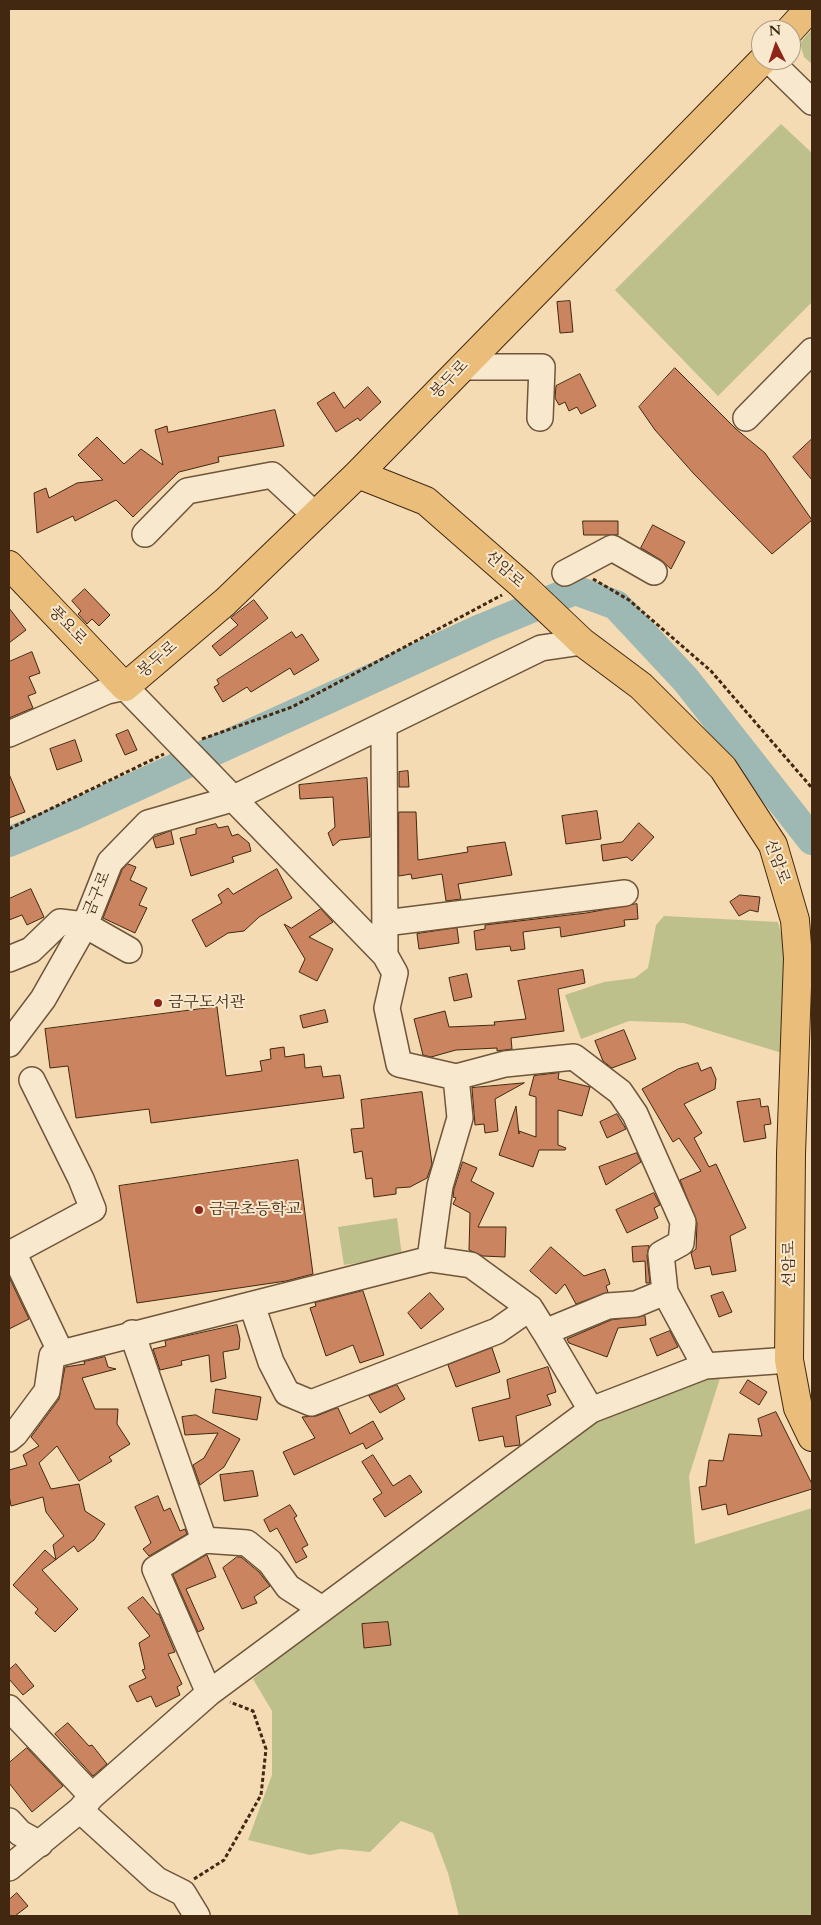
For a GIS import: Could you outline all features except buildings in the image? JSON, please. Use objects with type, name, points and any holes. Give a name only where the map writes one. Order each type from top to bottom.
[{"type":"main road","points":[[799,20],[809,9]]},
{"type":"main road","name":"봉두로","points":[[125,687],[225,602],[358,474],[753,70]]},
{"type":"main road","name":"선암로","points":[[358,474],[426,501],[576,636],[641,686],[723,768],[773,845],[795,920],[798,958],[791,1154],[789,1360],[798,1408],[812,1437]]},
{"type":"main road","name":"풍요로","points":[[9,565],[125,687]]},
{"type":"street","points":[[778,70],[812,102]]},
{"type":"street","points":[[746,418],[812,351]]},
{"type":"street","points":[[463,367],[542,367],[540,418]]},
{"type":"street","points":[[145,534],[187,491],[272,476],[315,515]]},
{"type":"street","points":[[565,573],[612,548],[654,572]]},
{"type":"street","name":"금구로","points":[[9,1044],[43,999],[85,925],[110,862],[148,823],[229,795],[384,725],[541,648],[576,636]]},
{"type":"street","points":[[9,734],[107,691],[125,687],[385,955],[395,974],[387,1008],[399,1064],[456,1078],[505,1064],[574,1057],[620,1092],[635,1114],[683,1222],[681,1243],[661,1254],[665,1292],[705,1366]]},
{"type":"street","points":[[384,725],[385,955]]},
{"type":"street","points":[[385,923],[625,893]]},
{"type":"street","points":[[9,959],[31,950],[60,922],[85,925],[129,950]]},
{"type":"street","points":[[430,1259],[440,1186],[460,1118],[456,1078]]},
{"type":"street","points":[[32,1080],[81,1179],[93,1209],[11,1252],[61,1353]]},
{"type":"street","points":[[9,1438],[15,1434],[47,1391],[52,1356],[430,1259],[471,1265],[530,1308],[591,1410]]},
{"type":"street","points":[[545,1332],[608,1306],[636,1304],[665,1292]]},
{"type":"street","points":[[252,1304],[271,1362],[287,1392],[311,1404],[497,1331],[530,1308]]},
{"type":"street","points":[[132,1334],[204,1540]]},
{"type":"street","points":[[9,1868],[40,1844],[209,1694],[591,1410],[705,1366],[789,1360]]},
{"type":"street","points":[[209,1694],[155,1569],[204,1540],[247,1543],[270,1562],[288,1586],[322,1609]]},
{"type":"street","points":[[9,1708],[86,1803],[157,1880],[183,1893],[197,1916]]},
{"type":"street","points":[[9,1821],[20,1833],[40,1844]]},
{"type":"path","points":[[176,1889],[224,1860],[261,1795],[266,1749],[253,1711],[209,1694]]},
{"type":"green space","points":[[812,29],[812,64],[804,57],[801,42]]},
{"type":"green space","points":[[781,124],[812,153],[812,302],[718,396],[615,290]]},
{"type":"green space","points":[[664,916],[778,922],[787,958],[782,1053],[684,1023],[629,1021],[581,1039],[565,995],[604,982],[635,978],[648,968],[656,925]]},
{"type":"green space","points":[[397,1218],[402,1256],[344,1265],[338,1227]]},
{"type":"green space","points":[[722,1372],[689,1476],[695,1544],[812,1508],[812,1916],[459,1916],[448,1873],[433,1833],[401,1821],[370,1852],[340,1849],[310,1855],[248,1840],[272,1775],[272,1711],[253,1679],[403,1553],[591,1417]]},
{"type":"waterway","points":[[9,842],[71,816],[483,628],[575,590],[616,605],[686,680],[812,840]]},
{"type":"place","name":"금구도서관","points":[[158,1003]]},
{"type":"place","name":"금구초등학교","points":[[199,1210]]}]
